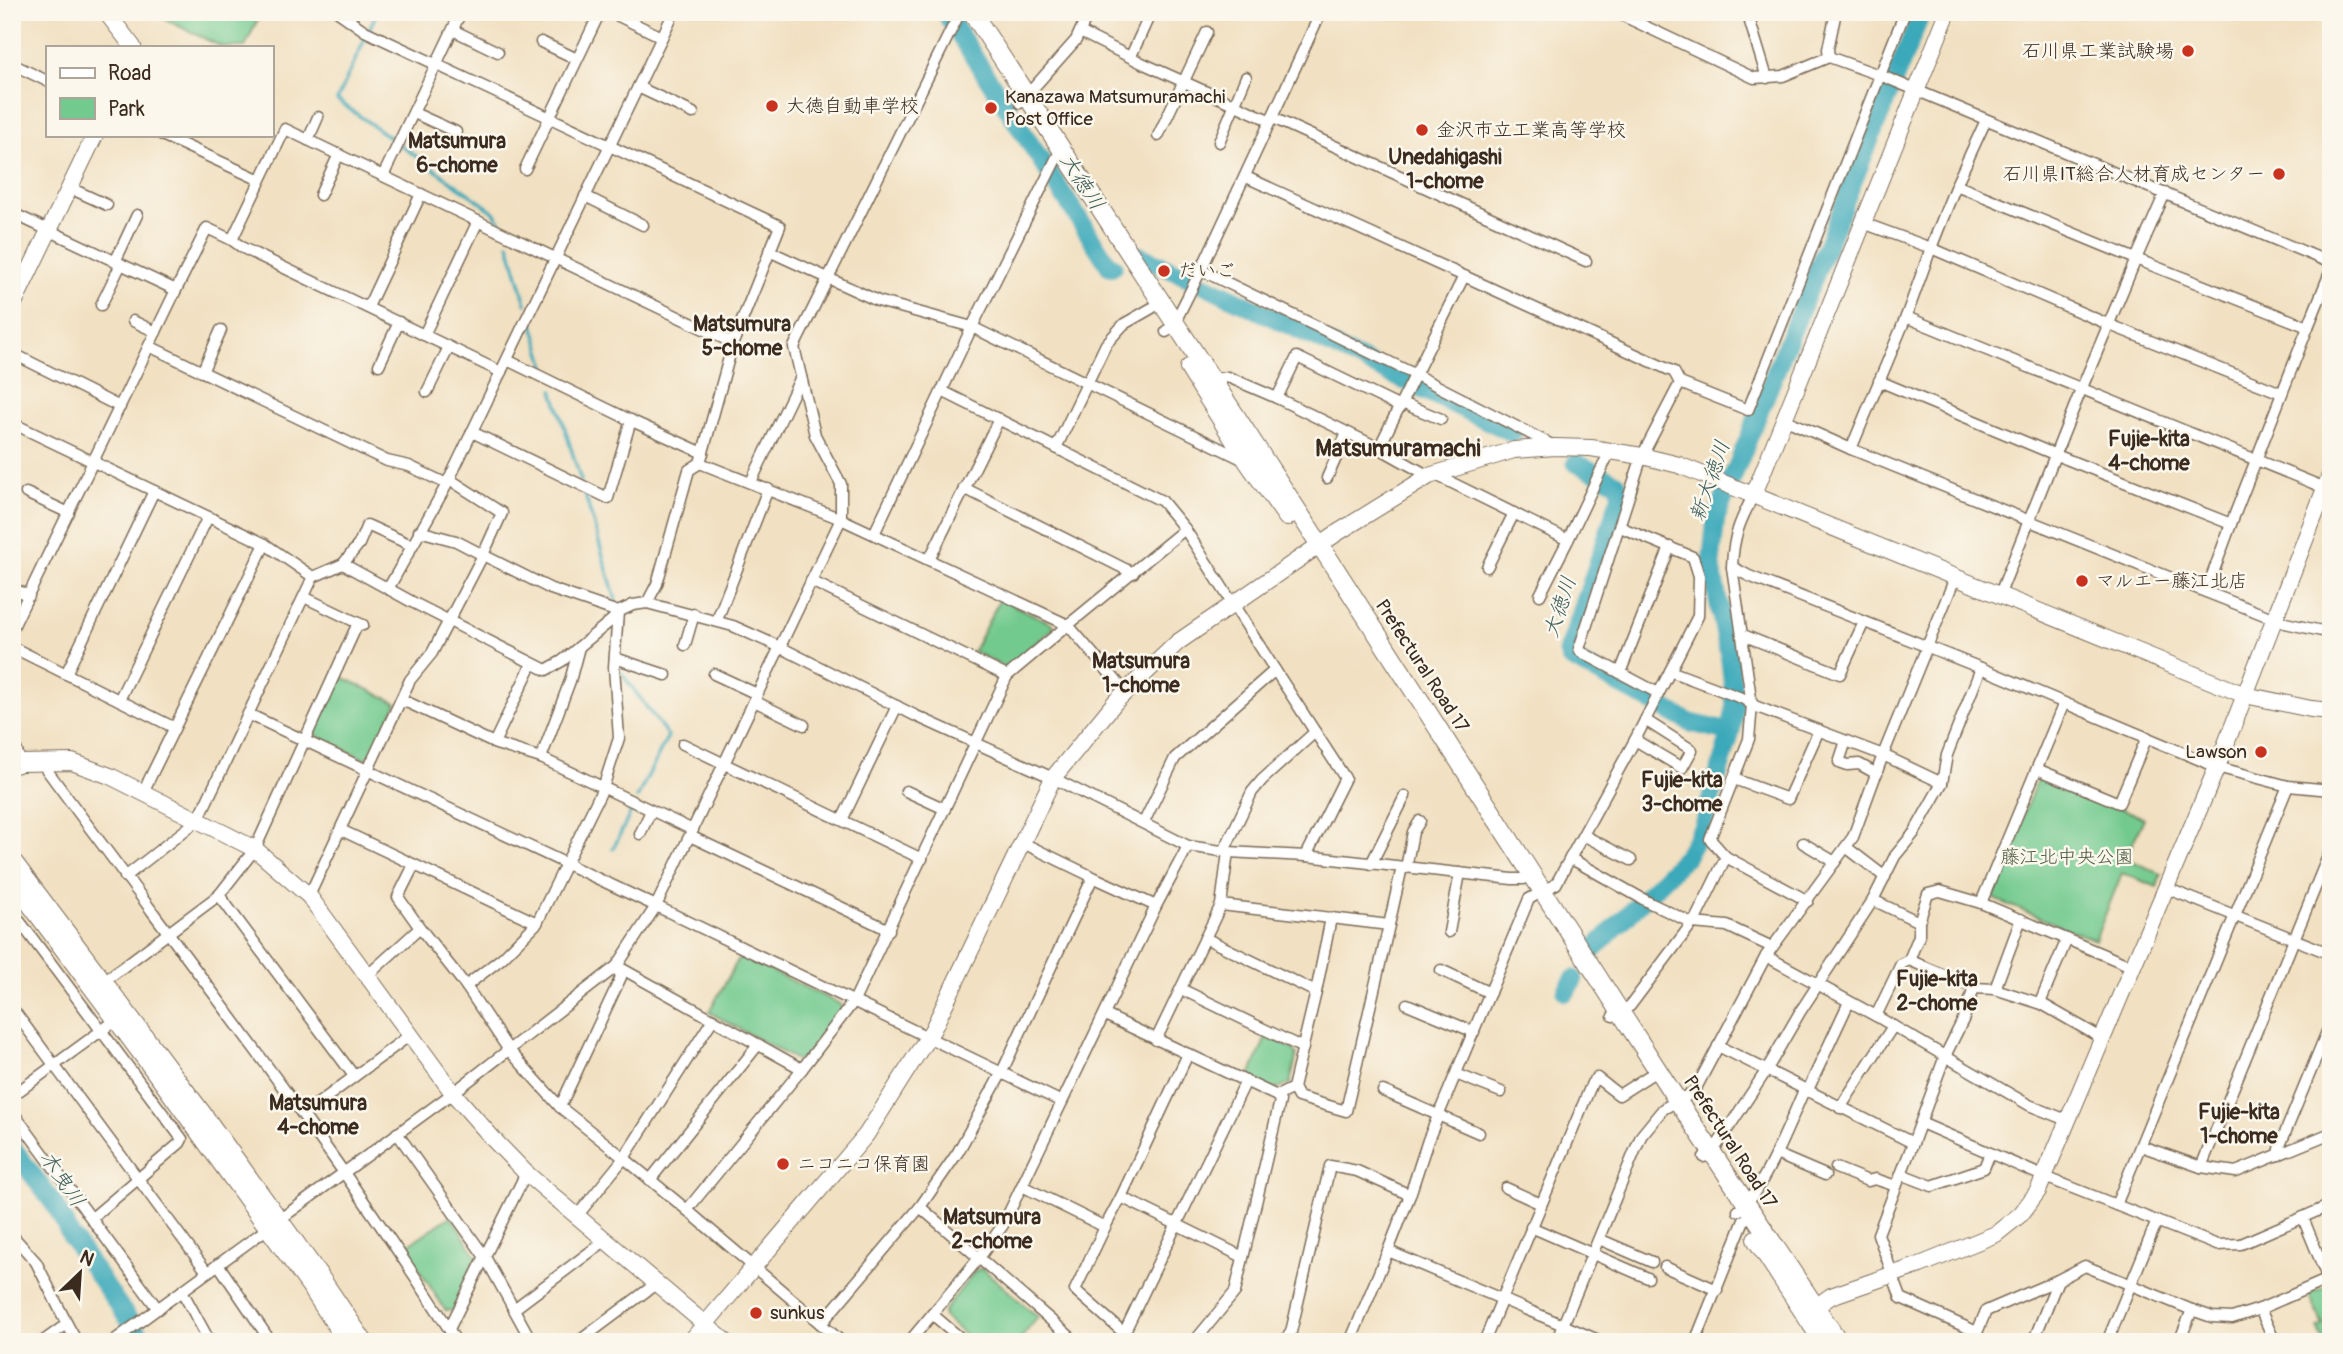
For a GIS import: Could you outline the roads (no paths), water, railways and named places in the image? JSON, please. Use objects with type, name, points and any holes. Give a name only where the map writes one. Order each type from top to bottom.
[{"type":"main road","name":"Prefectural Road 17","points":[[960,17],[1023,100],[1053,163],[1152,308],[1170,328]]},
{"type":"main road","name":"Prefectural Road 17","points":[[1053,163],[1170,328],[1316,549],[1743,1212],[1811,1310],[1839,1342]]},
{"type":"main road","name":"Prefectural Road 17","points":[[1205,382],[1248,462],[1316,549]]},
{"type":"main road","name":"Prefectural Road 17","points":[[1811,1310],[1823,1342]]},
{"type":"street","points":[[106,12],[132,46]]},
{"type":"street","points":[[338,12],[368,33],[780,226],[733,343],[702,458],[689,470],[657,584],[647,603]]},
{"type":"street","points":[[383,176],[461,12]]},
{"type":"street","points":[[525,169],[600,12]]},
{"type":"street","points":[[610,12],[662,37]]},
{"type":"street","points":[[388,589],[448,482],[674,12]]},
{"type":"street","points":[[1023,100],[1076,40],[1089,12]]},
{"type":"street","points":[[1131,56],[1151,12]]},
{"type":"street","points":[[1170,328],[1246,177],[1321,12]]},
{"type":"street","points":[[1615,12],[1754,78],[1783,76],[1829,57],[2331,262]]},
{"type":"street","points":[[1747,12],[1767,78]]},
{"type":"street","points":[[1829,57],[1828,48],[1836,12]]},
{"type":"street","points":[[1246,177],[1674,372],[1680,383],[1748,410],[1885,78],[1905,12]]},
{"type":"street","points":[[1808,901],[1726,857],[1710,839],[1749,739],[1742,635],[1732,567],[1733,542],[1747,491],[1784,419],[1948,12]]},
{"type":"street","points":[[116,1339],[453,1093],[617,966],[656,906],[841,519],[841,484],[815,435],[794,346],[960,17]]},
{"type":"street","points":[[453,30],[498,52]]},
{"type":"street","points":[[1080,32],[1142,64],[1586,261]]},
{"type":"street","points":[[1158,136],[1207,32]]},
{"type":"street","points":[[541,42],[577,59]]},
{"type":"street","points":[[12,64],[46,81]]},
{"type":"street","points":[[1219,142],[1246,77]]},
{"type":"street","points":[[638,87],[693,113]]},
{"type":"street","points":[[414,113],[456,132]]},
{"type":"street","points":[[308,140],[318,117]]},
{"type":"street","points":[[1851,449],[1906,317],[1956,186],[1986,120]]},
{"type":"street","points":[[232,240],[285,129],[733,343]]},
{"type":"street","points":[[12,307],[96,136]]},
{"type":"street","points":[[164,136],[260,180]]},
{"type":"street","points":[[320,195],[339,154]]},
{"type":"street","points":[[874,534],[1053,163]]},
{"type":"street","points":[[1956,186],[2308,327]]},
{"type":"street","points":[[70,188],[107,205]]},
{"type":"street","points":[[1999,596],[2081,390],[2165,193]]},
{"type":"street","points":[[368,307],[421,194]]},
{"type":"street","points":[[585,196],[642,225]]},
{"type":"street","points":[[12,213],[176,290]]},
{"type":"street","points":[[102,305],[136,215]]},
{"type":"street","points":[[424,335],[478,221]]},
{"type":"street","points":[[1863,223],[1931,248],[2110,325],[2281,393]]},
{"type":"street","points":[[12,629],[207,228],[239,243],[243,248],[501,372]]},
{"type":"street","points":[[769,251],[878,301],[972,327],[1248,462]]},
{"type":"street","points":[[1201,270],[1416,375],[1555,447]]},
{"type":"street","points":[[2206,592],[2331,270]]},
{"type":"street","points":[[1379,448],[1464,276]]},
{"type":"street","points":[[1056,448],[1106,344],[1124,324],[1152,308]]},
{"type":"street","points":[[1811,1310],[1831,1296],[1996,1234],[2021,1214],[2038,1191],[2217,767],[2328,480],[2256,459],[1906,317]]},
{"type":"street","points":[[133,321],[156,332]]},
{"type":"street","points":[[379,365],[399,323]]},
{"type":"street","points":[[202,372],[221,330]]},
{"type":"street","points":[[149,346],[387,461],[409,466],[448,482],[502,513],[432,653],[411,680],[309,896]]},
{"type":"street","points":[[427,392],[449,348]]},
{"type":"street","points":[[12,353],[120,407]]},
{"type":"street","points":[[1277,398],[1297,357],[1401,405],[1441,419]]},
{"type":"street","points":[[507,360],[751,482],[841,519],[1068,625],[1125,691]]},
{"type":"street","points":[[751,482],[801,377]]},
{"type":"street","points":[[1205,382],[1228,377],[1277,398],[1568,540]]},
{"type":"street","points":[[1879,381],[2231,524]]},
{"type":"street","points":[[1655,699],[1620,673],[1578,649],[1643,456],[1680,383]]},
{"type":"street","points":[[942,391],[1162,501],[1185,529],[1345,778],[1306,856]]},
{"type":"street","points":[[929,560],[999,419]]},
{"type":"street","points":[[1784,419],[1851,449],[2206,592],[2273,618],[2331,633]]},
{"type":"street","points":[[472,432],[608,498],[631,420]]},
{"type":"street","points":[[12,423],[265,544],[313,577]]},
{"type":"street","points":[[1327,478],[1347,433]]},
{"type":"street","points":[[690,1342],[866,1135],[928,1039],[1053,778],[1125,691],[1178,642],[1394,496],[1431,475],[1514,450],[1555,447],[1610,451],[1679,465],[2245,695],[2311,709],[2331,710]]},
{"type":"street","points":[[1540,595],[1610,451]]},
{"type":"street","points":[[964,488],[1133,573]]},
{"type":"street","points":[[717,620],[768,489]]},
{"type":"street","points":[[66,674],[155,491]]},
{"type":"street","points":[[26,493],[69,513]]},
{"type":"street","points":[[1487,567],[1514,513]]},
{"type":"street","points":[[119,700],[208,516]]},
{"type":"street","points":[[125,877],[198,820],[313,577],[343,564],[359,544],[367,525],[411,545]]},
{"type":"street","points":[[343,564],[448,621],[547,670],[579,647],[618,612],[633,605],[647,603],[717,620],[780,647],[897,706],[1144,822],[1188,846],[1306,856],[1533,884],[1556,884],[1635,740],[1698,616],[1699,576],[1693,557],[1620,527]]},
{"type":"street","points":[[687,1210],[854,1002],[1007,676],[1185,529]]},
{"type":"street","points":[[419,531],[456,541],[551,589],[618,612]]},
{"type":"street","points":[[143,792],[265,544]]},
{"type":"street","points":[[1620,673],[1670,547]]},
{"type":"street","points":[[1732,567],[2217,767],[2288,786],[2331,790]]},
{"type":"street","points":[[1556,1342],[1641,1136],[1673,1102],[1694,1092],[1769,952],[1853,837],[1883,755],[1955,578]]},
{"type":"street","points":[[811,581],[1007,676]]},
{"type":"street","points":[[12,588],[29,596]]},
{"type":"street","points":[[103,982],[219,895],[255,849],[361,624],[304,597]]},
{"type":"street","points":[[466,986],[509,953],[537,923],[603,788],[619,738],[615,658],[618,612]]},
{"type":"street","points":[[685,645],[694,614]]},
{"type":"street","points":[[1742,635],[1840,674],[1864,622]]},
{"type":"street","points":[[541,758],[570,681],[579,647]]},
{"type":"street","points":[[12,648],[173,727]]},
{"type":"street","points":[[615,658],[666,675]]},
{"type":"street","points":[[494,743],[532,664]]},
{"type":"street","points":[[1708,1155],[1766,1071],[1873,900],[1895,856],[1914,833],[1942,783],[1947,755],[1981,668]]},
{"type":"street","points":[[1144,822],[1175,758],[1275,670]]},
{"type":"street","points":[[1670,671],[1883,755],[1942,783]]},
{"type":"street","points":[[714,674],[804,725]]},
{"type":"street","points":[[402,702],[494,743],[541,758],[889,930]]},
{"type":"street","points":[[1982,903],[2064,703]]},
{"type":"street","points":[[842,820],[897,706]]},
{"type":"street","points":[[248,714],[566,862],[1062,1102]]},
{"type":"street","points":[[1635,740],[1682,768],[1692,750],[1645,720]]},
{"type":"street","points":[[1734,779],[1788,799],[1819,730]]},
{"type":"street","points":[[1156,1040],[1221,905],[1226,851],[1252,792],[1315,732]]},
{"type":"street","points":[[2037,769],[2119,803],[2147,737]]},
{"type":"street","points":[[1846,741],[1839,762],[1859,764],[1877,774]]},
{"type":"street","points":[[683,744],[922,859]]},
{"type":"street","points":[[12,747],[16,749],[17,764],[72,762],[110,776],[255,849],[309,896],[453,1093],[526,1173],[726,1342]]},
{"type":"street","points":[[41,762],[304,1114],[456,1342]]},
{"type":"street","points":[[2116,1205],[2288,786]]},
{"type":"street","points":[[906,791],[945,809]]},
{"type":"street","points":[[1371,864],[1405,796]]},
{"type":"street","points":[[640,834],[651,811]]},
{"type":"street","points":[[1331,918],[1293,1088],[1298,1097],[1346,1111],[1389,925],[1413,832],[1420,821]]},
{"type":"street","points":[[341,830],[537,923]]},
{"type":"street","points":[[1583,835],[1631,860]]},
{"type":"street","points":[[1021,842],[1156,906]]},
{"type":"street","points":[[1803,843],[1835,862]]},
{"type":"street","points":[[909,1342],[1003,1226],[1156,906],[1188,846]]},
{"type":"street","points":[[1846,847],[1885,877]]},
{"type":"street","points":[[2201,1167],[2331,849]]},
{"type":"street","points":[[1617,1014],[1630,1006],[1692,923],[1726,857]]},
{"type":"street","points":[[1570,858],[1692,923],[1727,926],[1817,986],[1894,1026],[2029,1105],[2068,1121]]},
{"type":"street","points":[[12,859],[203,1113],[346,1342]]},
{"type":"street","points":[[414,865],[398,897],[466,986],[508,1049],[560,1107],[687,1210],[842,1342]]},
{"type":"street","points":[[1449,932],[1460,873]]},
{"type":"street","points":[[821,1324],[920,1207],[958,1152],[1001,1074],[1093,877]]},
{"type":"street","points":[[12,881],[196,1131],[365,1342]]},
{"type":"street","points":[[1350,1342],[1410,1195],[1438,1116],[1533,884]]},
{"type":"street","points":[[2166,888],[2331,954]]},
{"type":"street","points":[[1876,1016],[1901,964],[1909,960],[1919,936],[1919,922],[1928,894],[1940,891],[1982,903],[2133,967]]},
{"type":"street","points":[[219,895],[354,1076]]},
{"type":"street","points":[[1873,900],[1919,922]]},
{"type":"street","points":[[1221,905],[1389,925]]},
{"type":"street","points":[[12,911],[172,1124],[182,1139],[180,1143]]},
{"type":"street","points":[[1995,989],[2021,919]]},
{"type":"street","points":[[368,975],[420,928]]},
{"type":"street","points":[[1205,938],[1316,992]]},
{"type":"street","points":[[2040,1003],[2067,939]]},
{"type":"street","points":[[1909,960],[1974,988],[1995,989],[2040,1003],[2103,1039]]},
{"type":"street","points":[[617,966],[802,1069]]},
{"type":"street","points":[[560,1107],[621,977],[617,966]]},
{"type":"street","points":[[1441,970],[1490,993]]},
{"type":"street","points":[[1974,988],[1964,1018],[1945,1056],[1878,1234],[1901,1298],[1975,1337],[1986,1311],[2085,1266],[2192,1310],[2212,1317],[2232,1318],[2330,1279],[2302,1218]]},
{"type":"street","points":[[1181,989],[1303,1048]]},
{"type":"street","points":[[1695,1342],[1717,1290],[1743,1212],[1776,1153],[1849,1002]]},
{"type":"street","points":[[1407,1004],[1474,1031]]},
{"type":"street","points":[[12,1008],[207,1272]]},
{"type":"street","points":[[1105,1015],[1277,1096],[1280,1101],[1235,1292],[1194,1342]]},
{"type":"street","points":[[577,1216],[624,1158],[713,1019]]},
{"type":"street","points":[[12,1096],[116,1020]]},
{"type":"street","points":[[2280,1155],[2281,1143],[2331,1023]]},
{"type":"street","points":[[1840,1108],[1894,1026]]},
{"type":"street","points":[[304,1114],[410,1035]]},
{"type":"street","points":[[650,1180],[758,1045]]},
{"type":"street","points":[[1718,1046],[1913,1143]]},
{"type":"street","points":[[1133,1342],[1075,1290],[1188,1054]]},
{"type":"street","points":[[1484,1342],[1592,1083],[1597,1078],[1619,1095],[1654,1072]]},
{"type":"street","points":[[1456,1074],[1501,1092]]},
{"type":"street","points":[[1124,1333],[1246,1082]]},
{"type":"street","points":[[1277,1096],[1293,1088]]},
{"type":"street","points":[[1383,1091],[1479,1133]]},
{"type":"street","points":[[12,1111],[92,1218],[153,1312]]},
{"type":"street","points":[[1921,1123],[2045,1177],[2217,1245],[2241,1244],[2331,1205]]},
{"type":"street","points":[[92,1218],[196,1131]]},
{"type":"street","points":[[2141,1146],[2201,1167],[2236,1172],[2331,1132]]},
{"type":"street","points":[[397,1133],[485,1256],[532,1342]]},
{"type":"street","points":[[1776,1153],[1825,1175]]},
{"type":"street","points":[[1901,1174],[1932,1186],[1984,1168],[1990,1153]]},
{"type":"street","points":[[1284,1342],[1291,1332],[1331,1166],[1357,1171],[1410,1195]]},
{"type":"street","points":[[1836,1168],[1868,1181],[1875,1179],[1896,1186]]},
{"type":"street","points":[[449,1329],[526,1173]]},
{"type":"street","points":[[1022,1186],[1105,1227]]},
{"type":"street","points":[[1506,1188],[1541,1204]]},
{"type":"street","points":[[1121,1197],[1243,1257]]},
{"type":"street","points":[[920,1207],[1076,1342]]},
{"type":"street","points":[[2107,1342],[2157,1221]]},
{"type":"street","points":[[1531,1227],[1648,1278]]},
{"type":"street","points":[[12,1235],[36,1262],[77,1342]]},
{"type":"street","points":[[1599,1239],[1652,1262]]},
{"type":"street","points":[[514,1310],[606,1240]]},
{"type":"street","points":[[1388,1251],[1603,1342]]},
{"type":"street","points":[[218,1264],[271,1342]]},
{"type":"street","points":[[1665,1267],[1717,1290]]},
{"type":"street","points":[[2033,1342],[2057,1280]]},
{"type":"street","points":[[578,1342],[657,1283]]},
{"type":"street","points":[[182,1291],[210,1342]]},
{"type":"street","points":[[2260,1309],[2275,1342]]},
{"type":"street","points":[[2179,1342],[2192,1310]]},
{"type":"street","points":[[932,1314],[965,1342]]},
{"type":"street","points":[[42,1342],[67,1324]]},
{"type":"waterway","points":[[377,12],[337,100],[493,211],[505,228]]},
{"type":"waterway","name":"大徳川","points":[[945,12],[1110,267],[1113,266]]},
{"type":"waterway","name":"新大徳川","points":[[1594,949],[1686,856],[1702,828],[1731,732],[1735,706],[1730,661],[1711,564],[1716,518],[1922,12]]},
{"type":"waterway","points":[[509,244],[526,304]]},
{"type":"waterway","name":"大徳川","points":[[1138,255],[1192,279]]},
{"type":"waterway","name":"大徳川","points":[[1205,285],[1405,381]]},
{"type":"waterway","points":[[532,321],[548,374]]},
{"type":"waterway","name":"大徳川","points":[[1415,386],[1513,433]]},
{"type":"waterway","points":[[553,390],[581,481]]},
{"type":"waterway","name":"大徳川","points":[[1576,463],[1617,483],[1621,494],[1568,652],[1570,658],[1691,723],[1731,732]]},
{"type":"waterway","points":[[583,488],[618,607]]},
{"type":"waterway","points":[[620,671],[668,736],[637,798]]},
{"type":"waterway","points":[[613,849],[632,810]]},
{"type":"waterway","name":"新大徳川","points":[[1566,992],[1574,979]]},
{"type":"waterway","name":"木曳川","points":[[12,1147],[57,1208],[72,1238],[144,1342]]},
{"type":"place","name":"石川県工業試験場","points":[[2188,51]]},
{"type":"place","name":"大徳自動車学校","points":[[772,106]]},
{"type":"place","name":"Kanazawa Matsumuramachi Post Office","points":[[991,108]]},
{"type":"place","name":"金沢市立工業高等学校","points":[[1422,130]]},
{"type":"place","name":"石川県IT総合人材育成センター","points":[[2279,174]]},
{"type":"place","name":"だいご","points":[[1164,271]]},
{"type":"place","name":"マルエー藤江北店","points":[[2082,581]]},
{"type":"place","name":"Lawson","points":[[2261,752]]},
{"type":"place","name":"ニコニコ保育園","points":[[783,1164]]},
{"type":"place","name":"sunkus","points":[[756,1313]]},
{"type":"district","name":"Matsumura 6-chome","points":[[457,153]]},
{"type":"district","name":"Unedahigashi 1-chome","points":[[1445,169]]},
{"type":"district","name":"Matsumura 5-chome","points":[[742,336]]},
{"type":"district","name":"Matsumuramachi","points":[[1398,448]]},
{"type":"district","name":"Fujie-kita 4-chome","points":[[2149,451]]},
{"type":"district","name":"Matsumura 1-chome","points":[[1141,673]]},
{"type":"district","name":"Fujie-kita 3-chome","points":[[1682,792]]},
{"type":"district","name":"Fujie-kita 2-chome","points":[[1937,991]]},
{"type":"district","name":"Matsumura 4-chome","points":[[318,1115]]},
{"type":"district","name":"Fujie-kita 1-chome","points":[[2239,1124]]},
{"type":"district","name":"Matsumura 2-chome","points":[[992,1229]]},
{"type":"park label","name":"藤江北中央公園","points":[[2067,857]]}]
